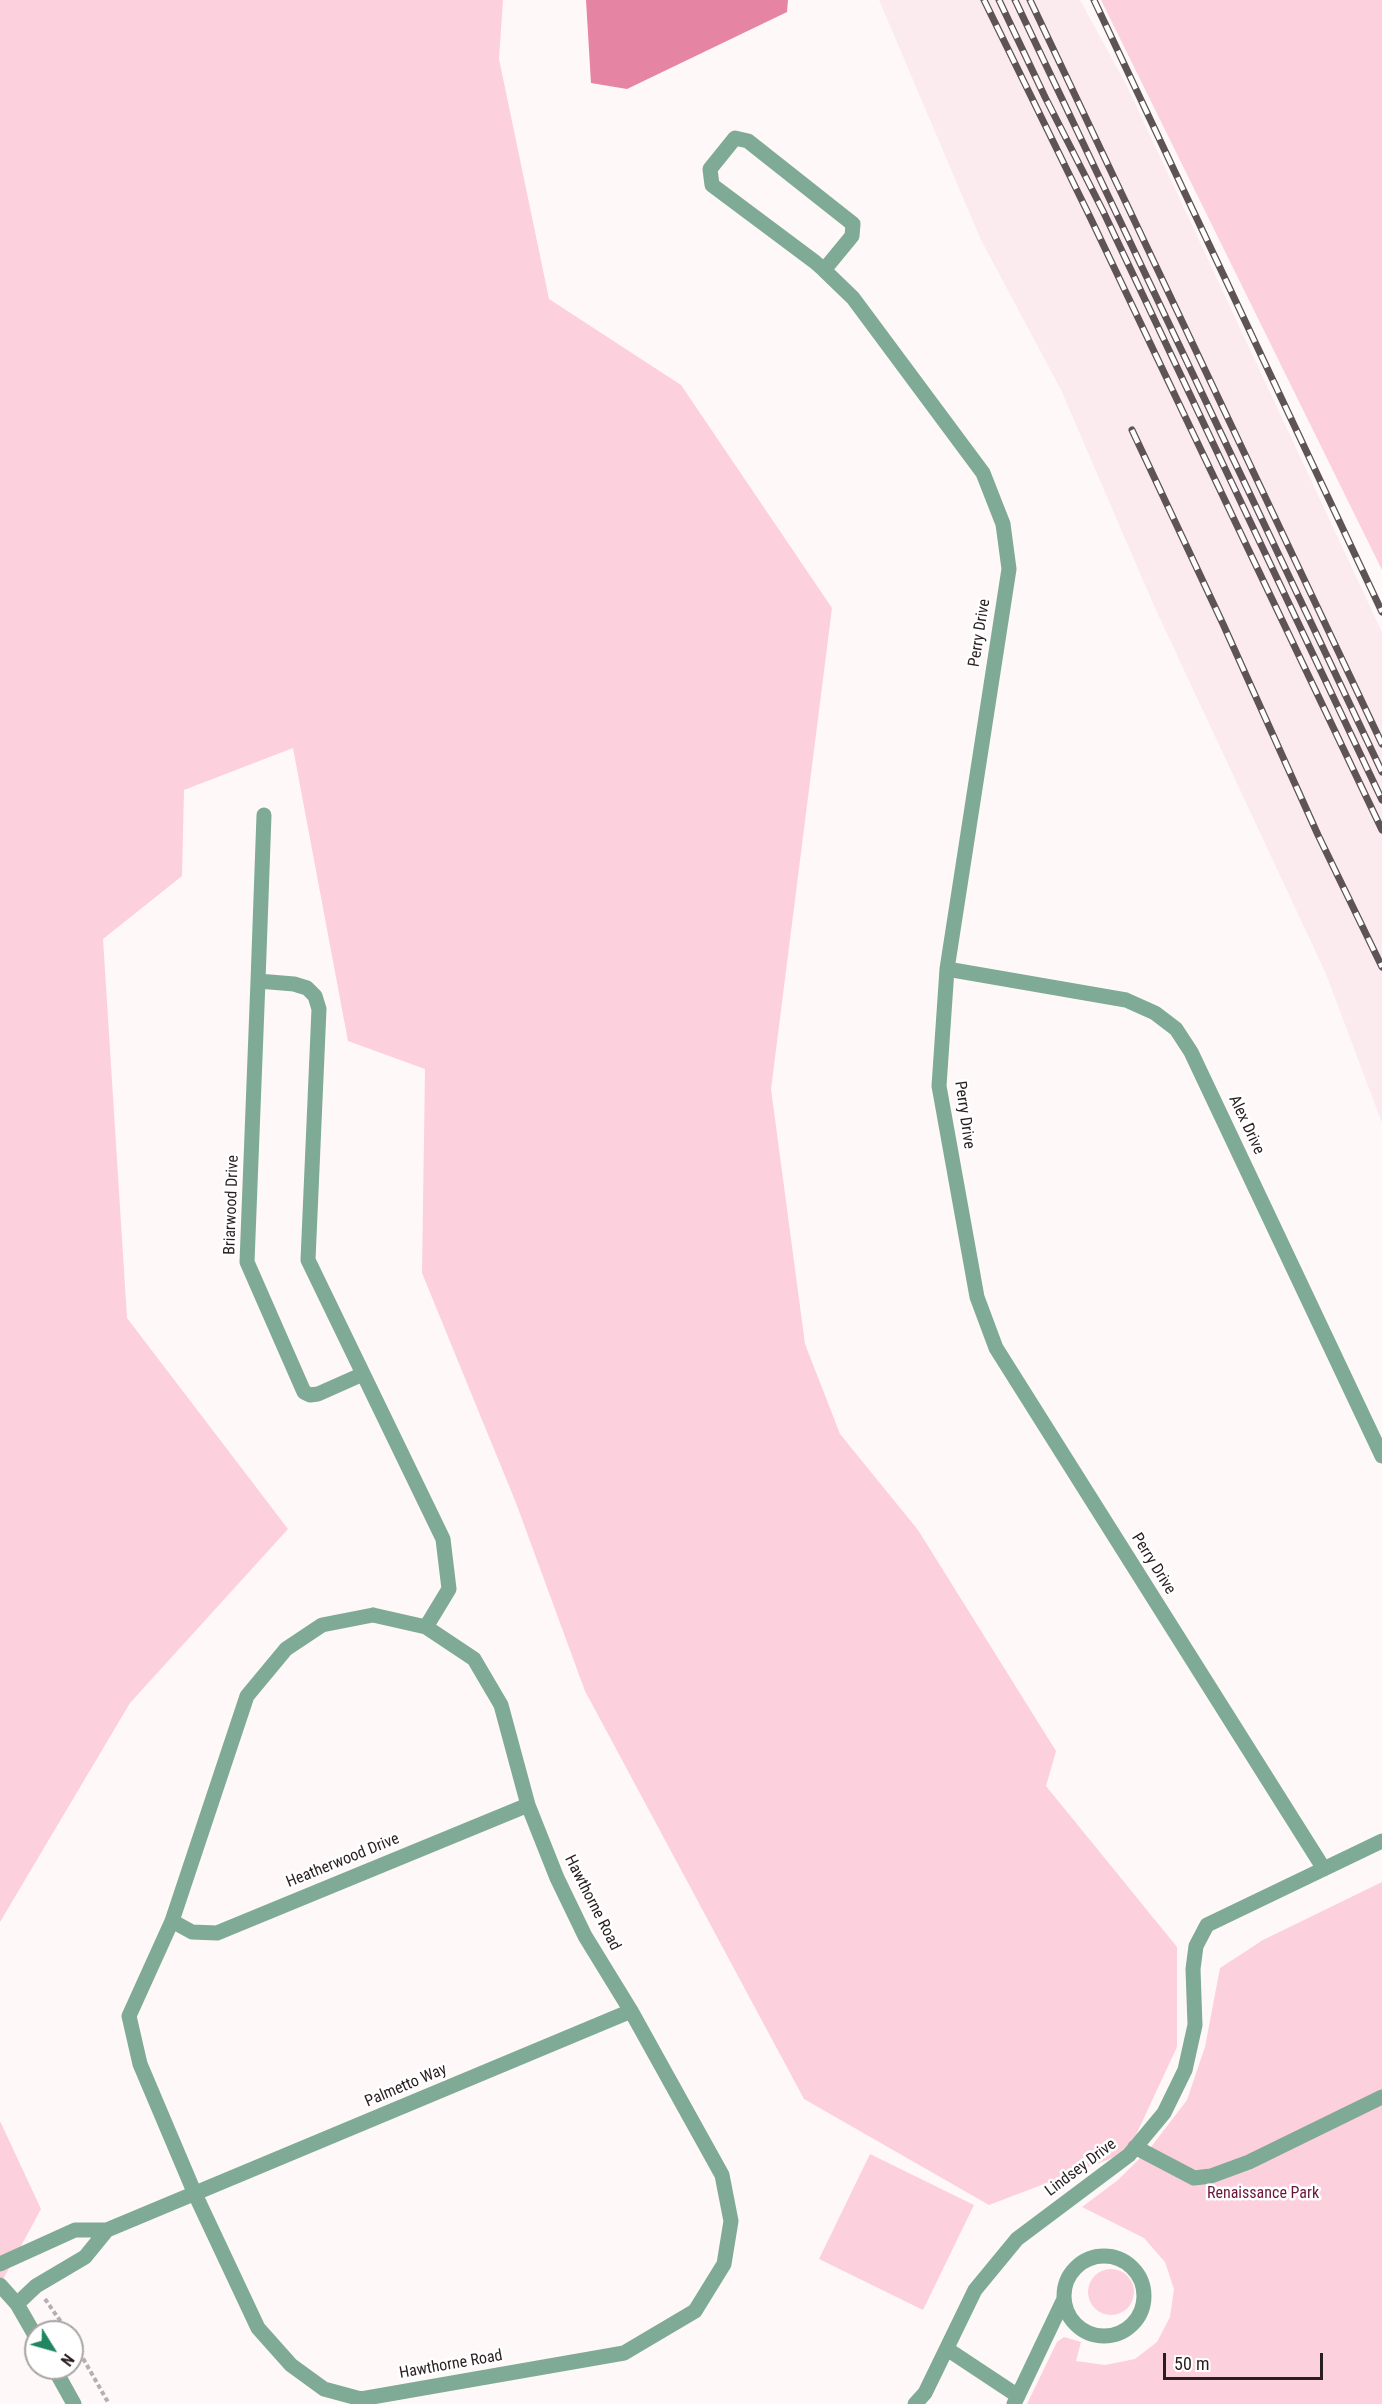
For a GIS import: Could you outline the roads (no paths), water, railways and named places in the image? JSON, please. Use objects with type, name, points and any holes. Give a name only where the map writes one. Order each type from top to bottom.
[{"type":"street","name":"Perry Drive","points":[[819,266],[852,236],[854,225],[748,141],[735,138],[710,169],[712,185],[819,266],[853,298],[983,473],[1003,524],[1009,569],[947,969],[939,1086],[977,1297],[996,1348],[1324,1869]]},
{"type":"street","name":"Briarwood Drive","points":[[264,815],[247,1262],[304,1392],[310,1395],[318,1394],[363,1374]]},
{"type":"street","name":"Alex Drive","points":[[947,969],[1126,1000],[1155,1012],[1176,1029],[1191,1052],[1382,1456]]},
{"type":"street","points":[[258,981],[294,984],[307,988],[315,996],[319,1009],[308,1260],[443,1539],[449,1589],[426,1627]]},
{"type":"street","name":"Hawthorne Road","points":[[372,1616],[426,1627],[474,1659],[501,1705],[528,1805],[557,1878],[585,1936],[631,2011],[722,2175],[731,2221],[724,2264],[695,2311],[624,2353],[361,2399],[324,2389],[291,2365],[258,2328],[195,2194],[140,2064],[129,2016],[172,1921],[247,1696],[286,1649],[322,1625],[372,1616]]},
{"type":"street","name":"Heatherwood Drive","points":[[172,1921],[192,1932],[217,1933],[528,1805]]},
{"type":"street","name":"Lindsey Drive","points":[[921,2400],[975,2290],[1017,2239],[1129,2155],[1164,2113],[1185,2070],[1195,2025],[1193,1969],[1196,1946],[1208,1926],[1382,1841]]},
{"type":"street","name":"Palmetto Way","points":[[195,2194],[631,2011]]},
{"type":"street","points":[[1135,2147],[1194,2178],[1211,2176],[1249,2162],[1382,2097]]},
{"type":"street","points":[[0,2264],[75,2230],[107,2230],[195,2194]]},
{"type":"street","points":[[17,2304],[36,2286],[85,2257],[107,2230]]},
{"type":"street","points":[[947,2349],[1016,2400],[1064,2299],[1068,2281],[1078,2265],[1104,2256],[1117,2258],[1130,2265],[1144,2288],[1144,2302],[1140,2315],[1121,2333],[1108,2336],[1096,2336],[1084,2331],[1074,2323],[1067,2312],[1064,2299]]},
{"type":"street","points":[[0,2285],[17,2304],[26,2320]]},
{"type":"street","points":[[61,2380],[74,2404]]},
{"type":"railway","points":[[984,0],[1382,830]]},
{"type":"railway","points":[[999,0],[1103,211],[1382,800]]},
{"type":"railway","points":[[1015,0],[1382,772]]},
{"type":"railway","points":[[1030,0],[1382,744]]},
{"type":"railway","points":[[1094,0],[1382,612]]},
{"type":"railway","points":[[1132,430],[1318,835],[1382,967]]},
{"type":"park label","name":"Renaissance Park","points":[[1263,2194]]}]
